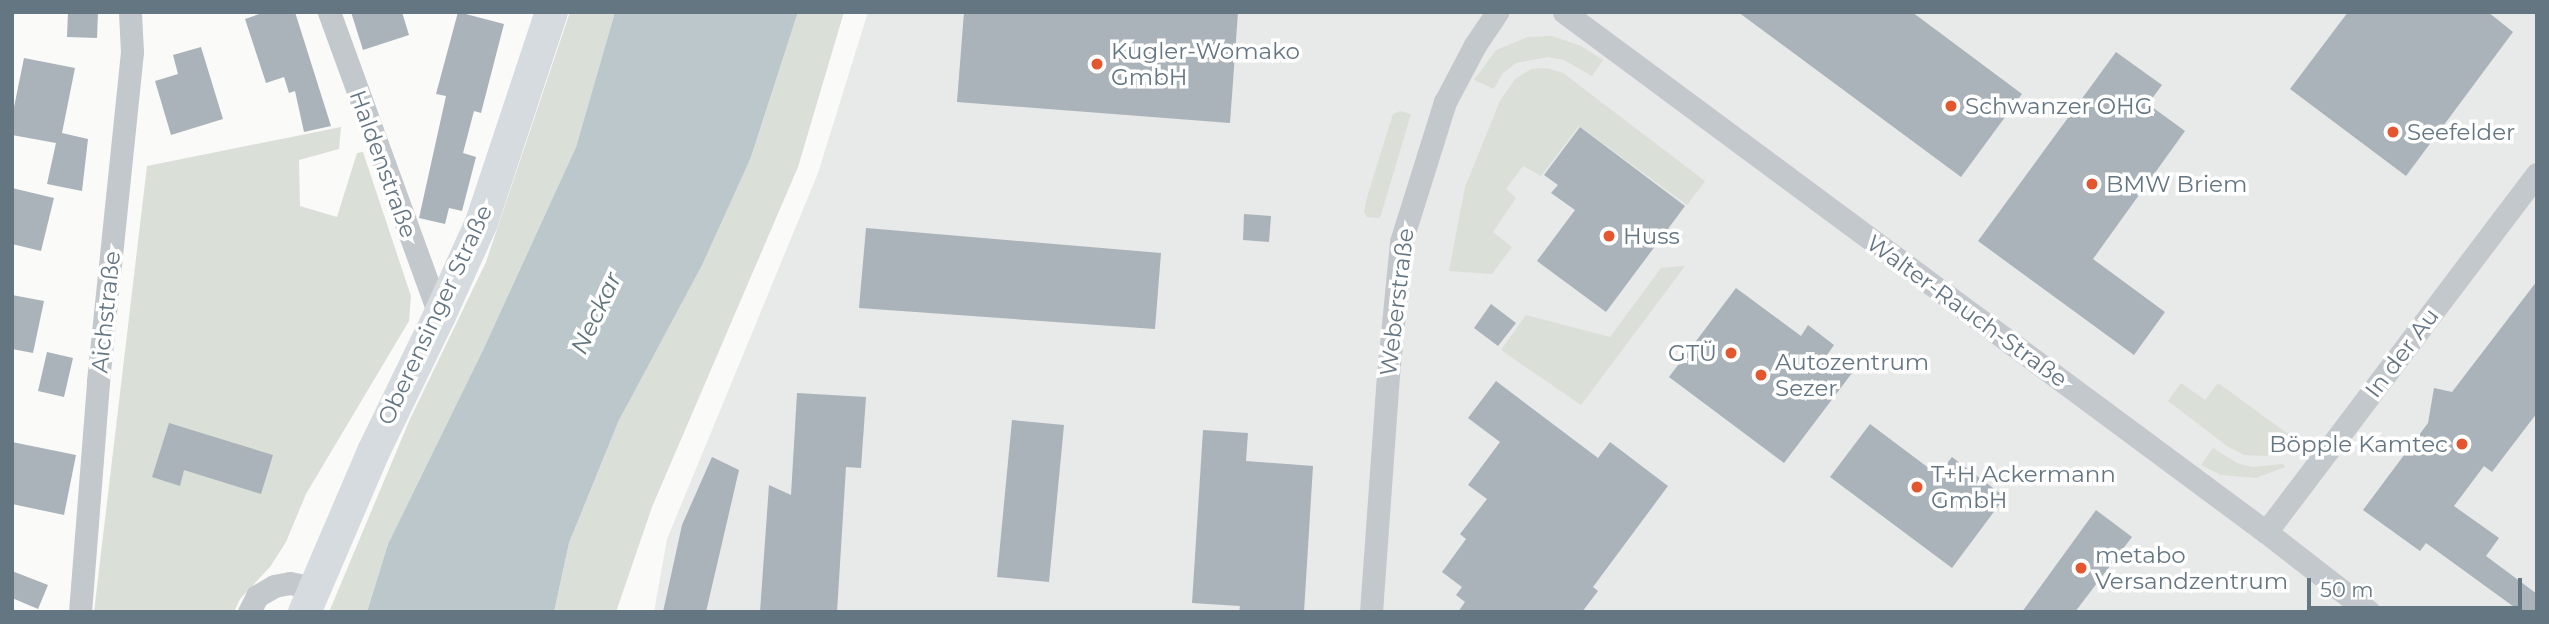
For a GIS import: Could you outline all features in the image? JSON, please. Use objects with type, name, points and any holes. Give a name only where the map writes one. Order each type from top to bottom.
[{"type":"street","name":"Aichstraße","points":[[80,612],[98,381],[132,52],[131,12]]},
{"type":"street","name":"Haldenstraße","points":[[329,12],[439,315]]},
{"type":"street","name":"Oberensinger Straße","points":[[309,600],[373,451],[481,222],[551,12]]},
{"type":"street","name":"Weberstraße","points":[[1371,612],[1389,362],[1401,242],[1445,102],[1475,45],[1497,12]]},
{"type":"street","name":"Walter-Rauch-Straße","points":[[1564,12],[2266,532],[2369,612]]},
{"type":"street","name":"In der Au","points":[[2266,532],[2537,174]]},
{"type":"street","points":[[249,612],[257,596],[274,586],[290,583],[309,600]]},
{"type":"shaded area","points":[[570,12],[615,12],[576,147],[483,350],[388,544],[367,612],[329,612],[410,419],[486,262]]},
{"type":"shaded area","points":[[798,12],[844,12],[798,167],[652,507],[616,612],[554,612],[569,543],[619,420],[751,157]]},
{"type":"shaded area","points":[[868,12],[2537,12],[2537,612],[654,612],[667,539],[818,173]]},
{"type":"shaded area","points":[[1552,36],[1581,46],[1603,60],[1592,76],[1564,60],[1548,57],[1516,63],[1502,74],[1494,89],[1474,80],[1496,50],[1528,37]]},
{"type":"shaded area","points":[[1547,68],[1563,73],[1705,181],[1687,205],[1579,126],[1541,176],[1523,166],[1506,189],[1516,198],[1493,232],[1512,247],[1492,274],[1449,271],[1465,187],[1500,101],[1515,79],[1531,69]]},
{"type":"shaded area","points":[[1400,111],[1411,114],[1380,218],[1367,217],[1364,212],[1367,197],[1393,114]]},
{"type":"shaded area","points":[[341,127],[339,149],[299,160],[300,206],[337,217],[357,153],[363,152],[411,296],[409,321],[306,494],[286,542],[270,567],[240,599],[234,612],[94,612],[147,166]]},
{"type":"shaded area","points":[[1685,266],[1581,405],[1501,350],[1526,315],[1610,337],[1661,268]]},
{"type":"shaded area","points":[[2181,383],[2205,400],[2218,383],[2299,442],[2272,456],[2244,455],[2227,446],[2168,401]]},
{"type":"shaded area","points":[[2213,448],[2237,463],[2252,467],[2283,464],[2285,467],[2256,478],[2221,475],[2201,465]]},
{"type":"water","name":"Neckar","points":[[615,12],[798,12],[751,157],[702,265],[619,420],[569,543],[554,612],[367,612],[388,544],[483,350],[576,147]]},
{"type":"building","points":[[68,12],[98,12],[97,38],[67,37]]},
{"type":"building","points":[[265,12],[295,12],[331,126],[304,132],[295,91],[289,93],[284,77],[266,83],[245,19]]},
{"type":"building","points":[[351,12],[402,12],[409,35],[363,50]]},
{"type":"building","points":[[458,12],[504,24],[481,113],[474,111],[463,153],[476,157],[462,211],[449,208],[445,224],[419,218],[446,96],[436,94]]},
{"type":"building","name":"Kugler-Womako GmbH","points":[[964,12],[1238,12],[1230,123],[957,102]]},
{"type":"building","points":[[1738,12],[1912,12],[2022,94],[1961,177]]},
{"type":"building","name":"Seefelder","points":[[2348,12],[2488,12],[2513,32],[2406,176],[2290,89]]},
{"type":"building","points":[[201,47],[223,119],[171,135],[155,81],[178,74],[173,55]]},
{"type":"building","points":[[2116,52],[2162,85],[2148,104],[2185,131],[2093,259],[2165,312],[2134,355],[1978,241]]},
{"type":"building","points":[[24,58],[75,68],[62,133],[88,139],[82,191],[47,184],[56,143],[12,135],[12,117]]},
{"type":"building","name":"Huss","points":[[1580,127],[1685,206],[1606,312],[1537,261],[1575,210],[1551,193],[1558,185],[1544,175]]},
{"type":"building","points":[[12,188],[54,198],[41,251],[12,244]]},
{"type":"building","points":[[1244,214],[1271,216],[1269,242],[1243,240]]},
{"type":"building","points":[[866,228],[1161,253],[1155,329],[859,308]]},
{"type":"building","points":[[2537,281],[2537,413],[2492,472],[2484,466],[2454,506],[2499,538],[2486,556],[2537,594],[2537,612],[2521,612],[2426,543],[2420,551],[2363,510],[2428,423],[2434,388],[2452,392]]},
{"type":"building","name":"Autozentrum Sezer","points":[[1736,288],[1801,336],[1808,325],[1834,345],[1827,355],[1852,373],[1784,463],[1669,377]]},
{"type":"building","points":[[12,295],[44,301],[33,353],[12,349]]},
{"type":"building","points":[[1491,304],[1516,323],[1498,346],[1474,328]]},
{"type":"building","points":[[47,352],[73,358],[64,397],[38,391]]},
{"type":"building","points":[[1496,381],[1598,458],[1610,442],[1668,486],[1593,587],[1598,591],[1582,612],[1458,612],[1465,602],[1456,595],[1462,587],[1442,572],[1466,539],[1460,534],[1487,499],[1468,485],[1500,442],[1468,418]]},
{"type":"building","points":[[797,393],[866,397],[861,468],[846,467],[837,612],[760,612],[769,485],[791,495]]},
{"type":"building","points":[[1012,420],[1064,425],[1049,582],[997,577]]},
{"type":"building","points":[[169,423],[273,455],[261,494],[184,470],[180,486],[152,477]]},
{"type":"building","name":"T+H Ackermann GmbH","points":[[1870,424],[1938,475],[1952,457],[2005,497],[1952,568],[1830,477]]},
{"type":"building","points":[[1203,430],[1248,433],[1246,461],[1313,466],[1304,612],[1239,612],[1240,606],[1192,603]]},
{"type":"building","points":[[12,442],[76,455],[64,515],[12,504]]},
{"type":"building","points":[[712,457],[739,470],[706,612],[663,612],[682,525]]},
{"type":"building","name":"metabo Versandzentrum","points":[[2096,510],[2132,537],[2075,612],[2022,612]]},
{"type":"building","points":[[12,571],[48,585],[38,609],[12,598]]},
{"type":"place","name":"Kugler-Womako GmbH","points":[[1097,64]]},
{"type":"place","name":"Schwanzer OHG","points":[[1951,106]]},
{"type":"place","name":"Seefelder","points":[[2393,132]]},
{"type":"place","name":"BMW Briem","points":[[2092,184]]},
{"type":"place","name":"Huss","points":[[1609,236]]},
{"type":"place","name":"GTÜ","points":[[1731,353]]},
{"type":"place","name":"Autozentrum Sezer","points":[[1761,375]]},
{"type":"place","name":"Böpple Kamtec","points":[[2462,444]]},
{"type":"place","name":"T+H Ackermann GmbH","points":[[1917,487]]},
{"type":"place","name":"metabo Versandzentrum","points":[[2081,568]]}]
